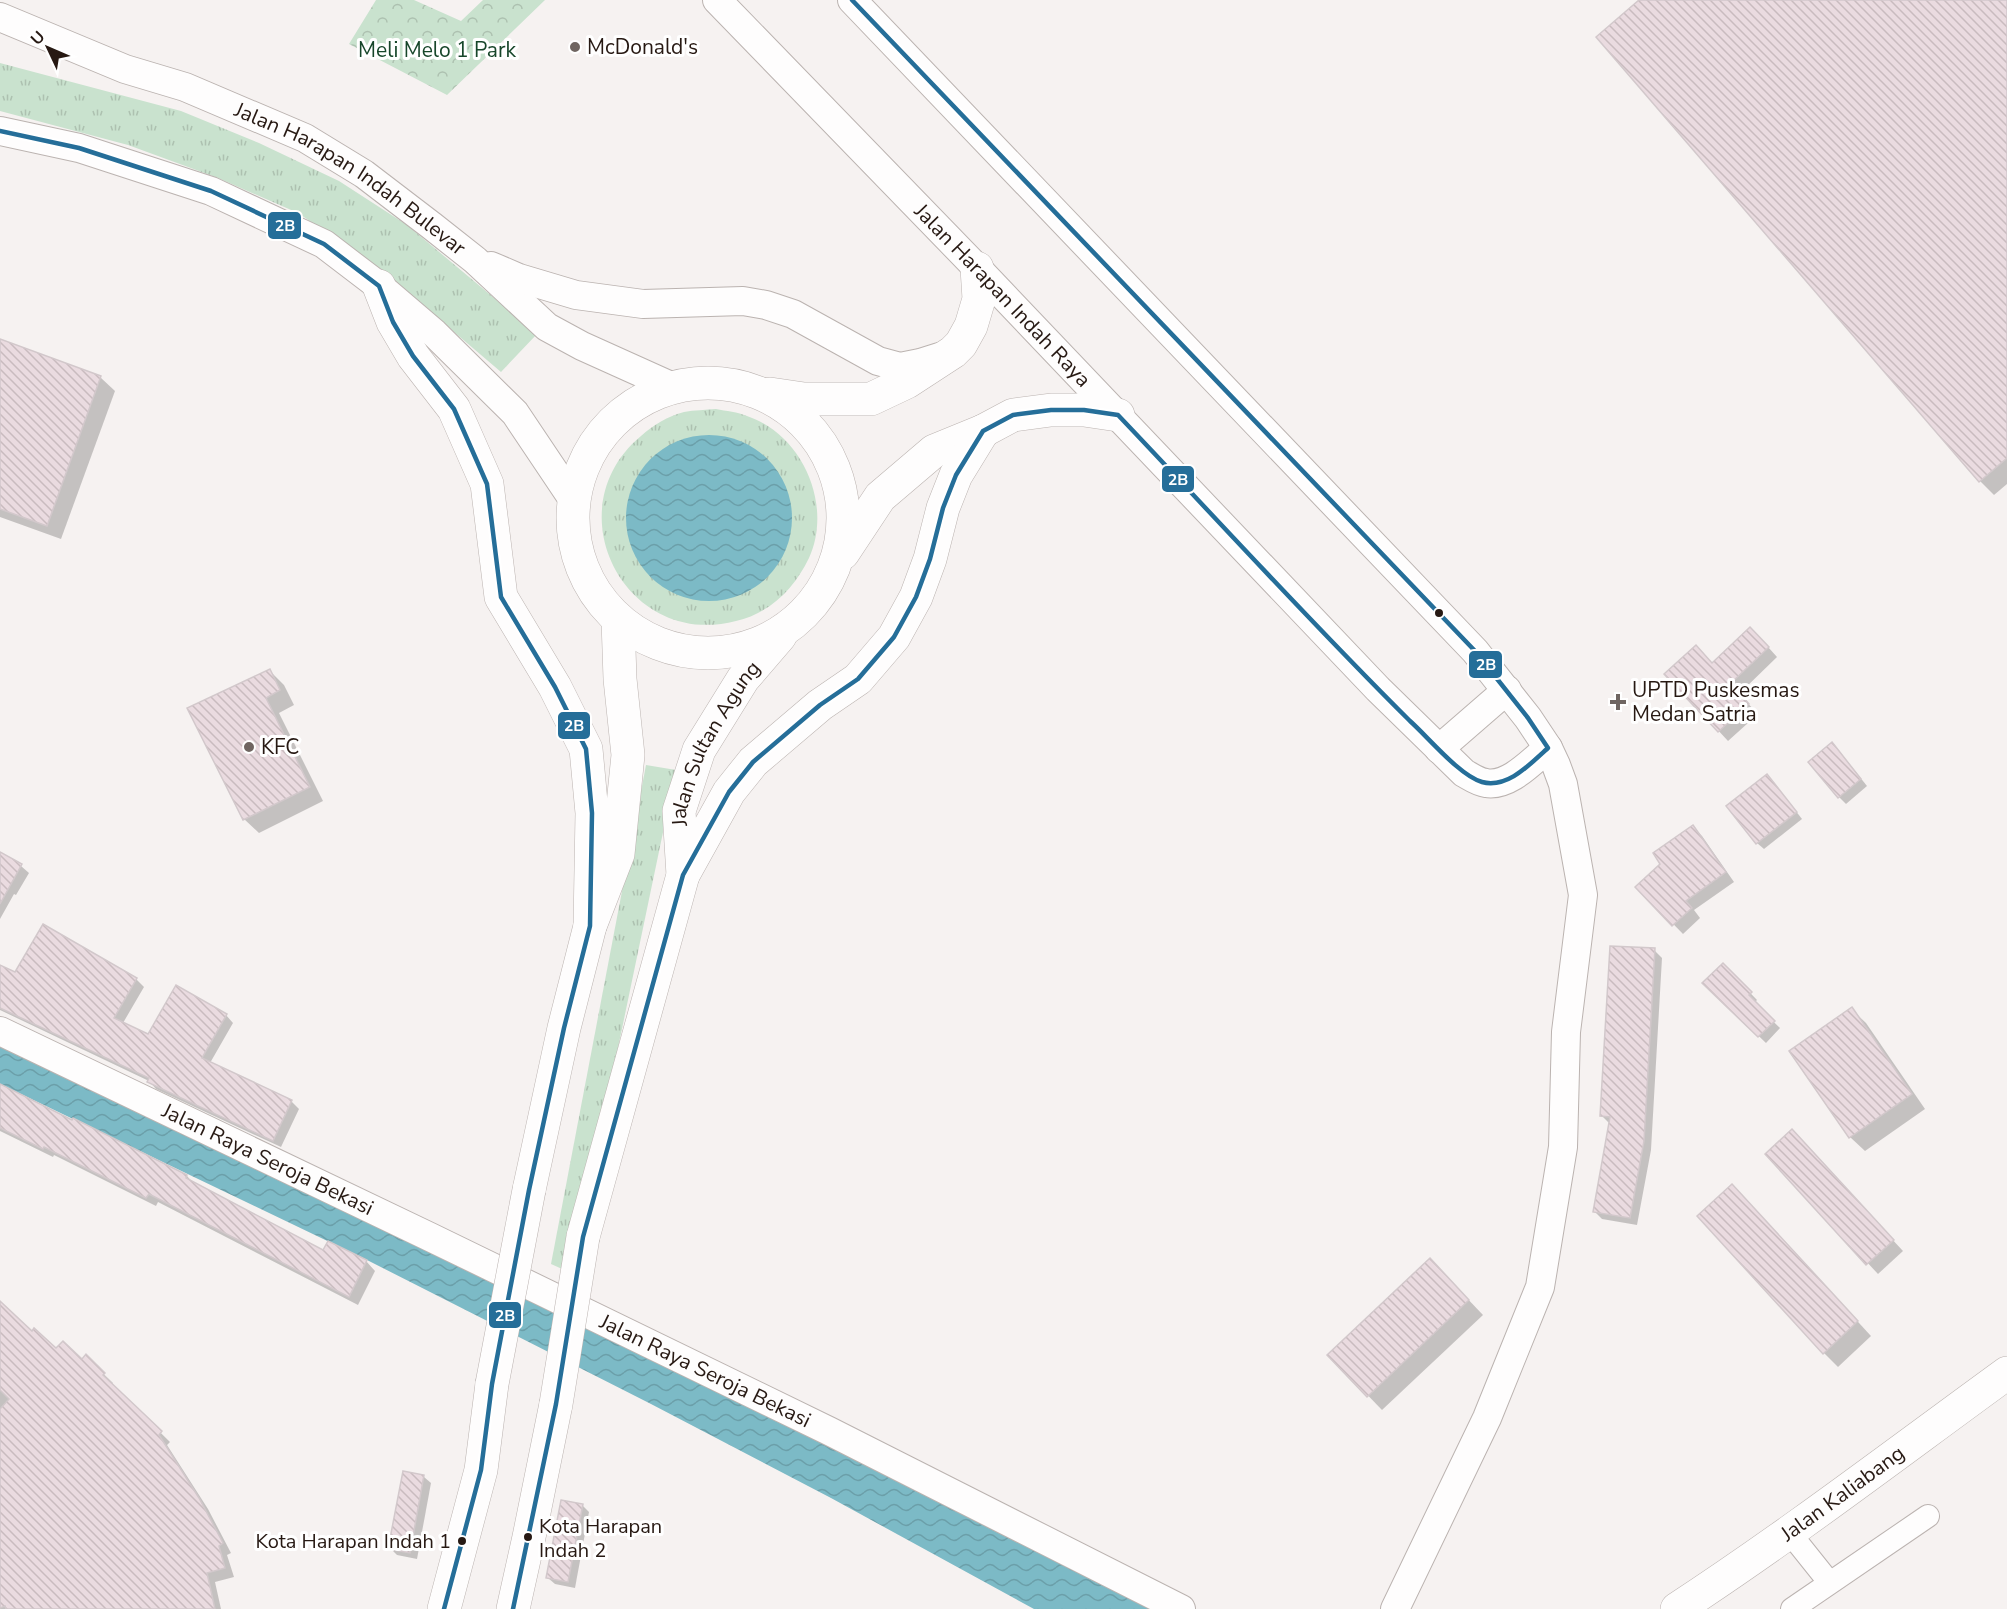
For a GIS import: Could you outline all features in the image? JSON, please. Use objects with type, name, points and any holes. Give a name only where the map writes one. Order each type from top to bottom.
[{"type":"main road","points":[[977,268],[979,299],[971,326],[961,344],[953,352],[907,381],[871,399],[804,399],[718,383],[674,387],[637,404],[606,429],[585,463],[574,501],[573,534],[581,567],[596,596],[618,620],[658,645],[704,654],[750,647],[787,628],[817,598],[834,567],[880,497],[934,451],[983,431],[1013,415],[1051,410],[1084,410],[1118,415]]},
{"type":"main road","points":[[379,286],[393,322],[413,356],[454,409],[483,470],[487,484],[501,597],[555,687],[586,749],[592,813],[590,926]]},
{"type":"main road","points":[[762,393],[800,418],[824,447],[839,482],[844,520],[834,567]]},
{"type":"main road","points":[[683,875],[729,792],[753,762],[820,705],[858,679],[894,637],[916,597],[930,560],[943,508],[956,475],[983,431]]},
{"type":"main road","points":[[444,1609],[481,1470],[492,1384],[529,1191],[564,1028],[590,926],[618,854],[628,755],[620,679],[618,620]]},
{"type":"main road","name":"Jalan Sultan Agung","points":[[513,1609],[556,1404],[584,1237],[683,875],[679,811],[699,750],[743,679],[787,628]]},
{"type":"main road","name":"Jalan Kaliabang","points":[[1677,1609],[1866,1478],[2007,1373]]},
{"type":"street","name":"Jalan Harapan Indah Raya","points":[[717,0],[977,268],[1378,689],[1464,772],[1475,780],[1487,784],[1510,778],[1548,748]]},
{"type":"street","points":[[852,0],[1448,622],[1528,718],[1548,748],[1563,784],[1583,895],[1566,1032],[1563,1148],[1540,1287],[1487,1418],[1395,1609]]},
{"type":"street","name":"Jalan Harapan Indah Bulevar","points":[[0,17],[125,69],[185,87],[305,138],[364,174],[475,260],[547,327],[582,346],[674,387]]},
{"type":"street","points":[[0,131],[79,148],[211,191],[324,244],[379,286],[434,333],[515,413],[574,501]]},
{"type":"street","points":[[475,260],[519,278],[576,295],[643,304],[743,301],[766,305],[793,314],[878,361],[900,367],[953,352]]},
{"type":"street","points":[[1439,749],[1507,690]]},
{"type":"street","name":"Jalan Raya Seroja Bekasi","points":[[0,1031],[830,1431],[1181,1609]]},
{"type":"street","points":[[1791,1609],[1928,1516]]},
{"type":"street","points":[[1789,1532],[1829,1582]]},
{"type":"green space","name":"Meli Melo 1 Park","points":[[376,0],[414,0],[461,21],[483,0],[545,0],[447,95],[349,44]]},
{"type":"green space","points":[[0,63],[181,111],[259,143],[339,181],[407,225],[537,334],[501,372],[380,269],[298,213],[218,178],[128,145],[0,111]]},
{"type":"green space","points":[[716,409],[743,415],[767,425],[798,455],[815,495],[816,537],[809,558],[796,580],[770,606],[736,621],[696,624],[662,615],[634,594],[614,567],[603,534],[603,500],[615,466],[641,436],[661,421],[678,414]]},
{"type":"green space","points":[[646,765],[676,770],[571,1273],[551,1264]]},
{"type":"water","points":[[709,435],[741,441],[768,459],[786,486],[792,518],[786,550],[768,577],[741,595],[709,601],[677,595],[650,577],[632,550],[626,518],[632,486],[650,459],[677,441]]},
{"type":"water","points":[[0,1030],[1181,1609],[1034,1609],[831,1498],[651,1404],[367,1260],[0,1084]]},
{"type":"building","points":[[1639,0],[2007,0],[2007,458],[1979,482],[1596,37]]},
{"type":"building","points":[[0,339],[101,376],[47,526],[0,509]]},
{"type":"building","points":[[1750,627],[1769,647],[1731,683],[1749,704],[1718,732],[1664,674],[1696,645],[1712,663]]},
{"type":"building","name":"KFC","points":[[270,669],[280,690],[266,698],[310,787],[243,820],[187,708]]},
{"type":"building","points":[[1832,742],[1861,779],[1838,798],[1808,762]]},
{"type":"building","points":[[1767,774],[1797,812],[1756,844],[1726,806]]},
{"type":"building","points":[[1693,825],[1726,872],[1686,901],[1692,908],[1672,926],[1635,887],[1660,864],[1653,853]]},
{"type":"building","points":[[0,852],[22,864],[0,904]]},
{"type":"building","points":[[43,924],[137,978],[114,1018],[148,1034],[176,985],[227,1014],[202,1058],[292,1100],[273,1141],[147,1082],[149,1078],[0,1008],[0,965],[15,972]]},
{"type":"building","points":[[1610,946],[1655,948],[1644,1141],[1630,1218],[1593,1212],[1610,1117],[1600,1116]]},
{"type":"building","points":[[1723,963],[1752,992],[1749,995],[1775,1021],[1758,1037],[1702,983]]},
{"type":"building","points":[[1852,1007],[1912,1094],[1849,1138],[1789,1051]]},
{"type":"building","points":[[0,1084],[187,1175],[186,1178],[323,1250],[328,1241],[367,1260],[349,1297],[149,1194],[146,1198],[44,1147],[43,1149],[0,1128]]},
{"type":"building","points":[[1792,1129],[1894,1240],[1866,1265],[1765,1154]]},
{"type":"building","points":[[1732,1184],[1858,1321],[1823,1354],[1697,1216]]},
{"type":"building","points":[[1430,1258],[1469,1300],[1367,1397],[1327,1355]]},
{"type":"building","points":[[0,1301],[32,1331],[34,1328],[56,1348],[63,1341],[82,1359],[86,1354],[105,1373],[103,1375],[162,1431],[159,1435],[199,1498],[223,1543],[219,1546],[225,1568],[207,1573],[215,1609],[6,1609],[5,1606],[0,1608],[0,1409],[9,1399],[0,1390]]},
{"type":"building","points":[[403,1471],[424,1475],[410,1553],[388,1549]]},
{"type":"building","points":[[561,1500],[583,1504],[568,1582],[546,1578]]},
{"type":"transit line","name":"2B","points":[[513,1609],[556,1404],[583,1237],[683,875],[729,792],[753,762],[820,705],[858,679],[894,637],[916,597],[930,559],[943,508],[956,475],[983,431],[1013,415],[1051,410],[1084,410],[1118,415],[1336,646],[1444,755],[1464,772],[1482,782],[1501,782],[1527,767],[1548,748],[1528,718],[1475,651],[852,0]]},
{"type":"transit line","name":"2B","points":[[0,131],[79,148],[211,191],[324,244],[379,286],[393,322],[413,356],[454,409],[487,484],[501,597],[555,687],[586,749],[592,813],[590,926],[564,1028],[529,1190],[492,1384],[481,1470],[444,1609]]},
{"type":"place","name":"McDonald's","points":[[575,47]]},
{"type":"place","name":"UPTD Puskesmas Medan Satria","points":[[1618,702]]},
{"type":"place","name":"KFC","points":[[249,747]]},
{"type":"place","name":"Kota Harapan Indah 2","points":[[528,1537]]},
{"type":"place","name":"Kota Harapan Indah 1","points":[[462,1541]]}]
